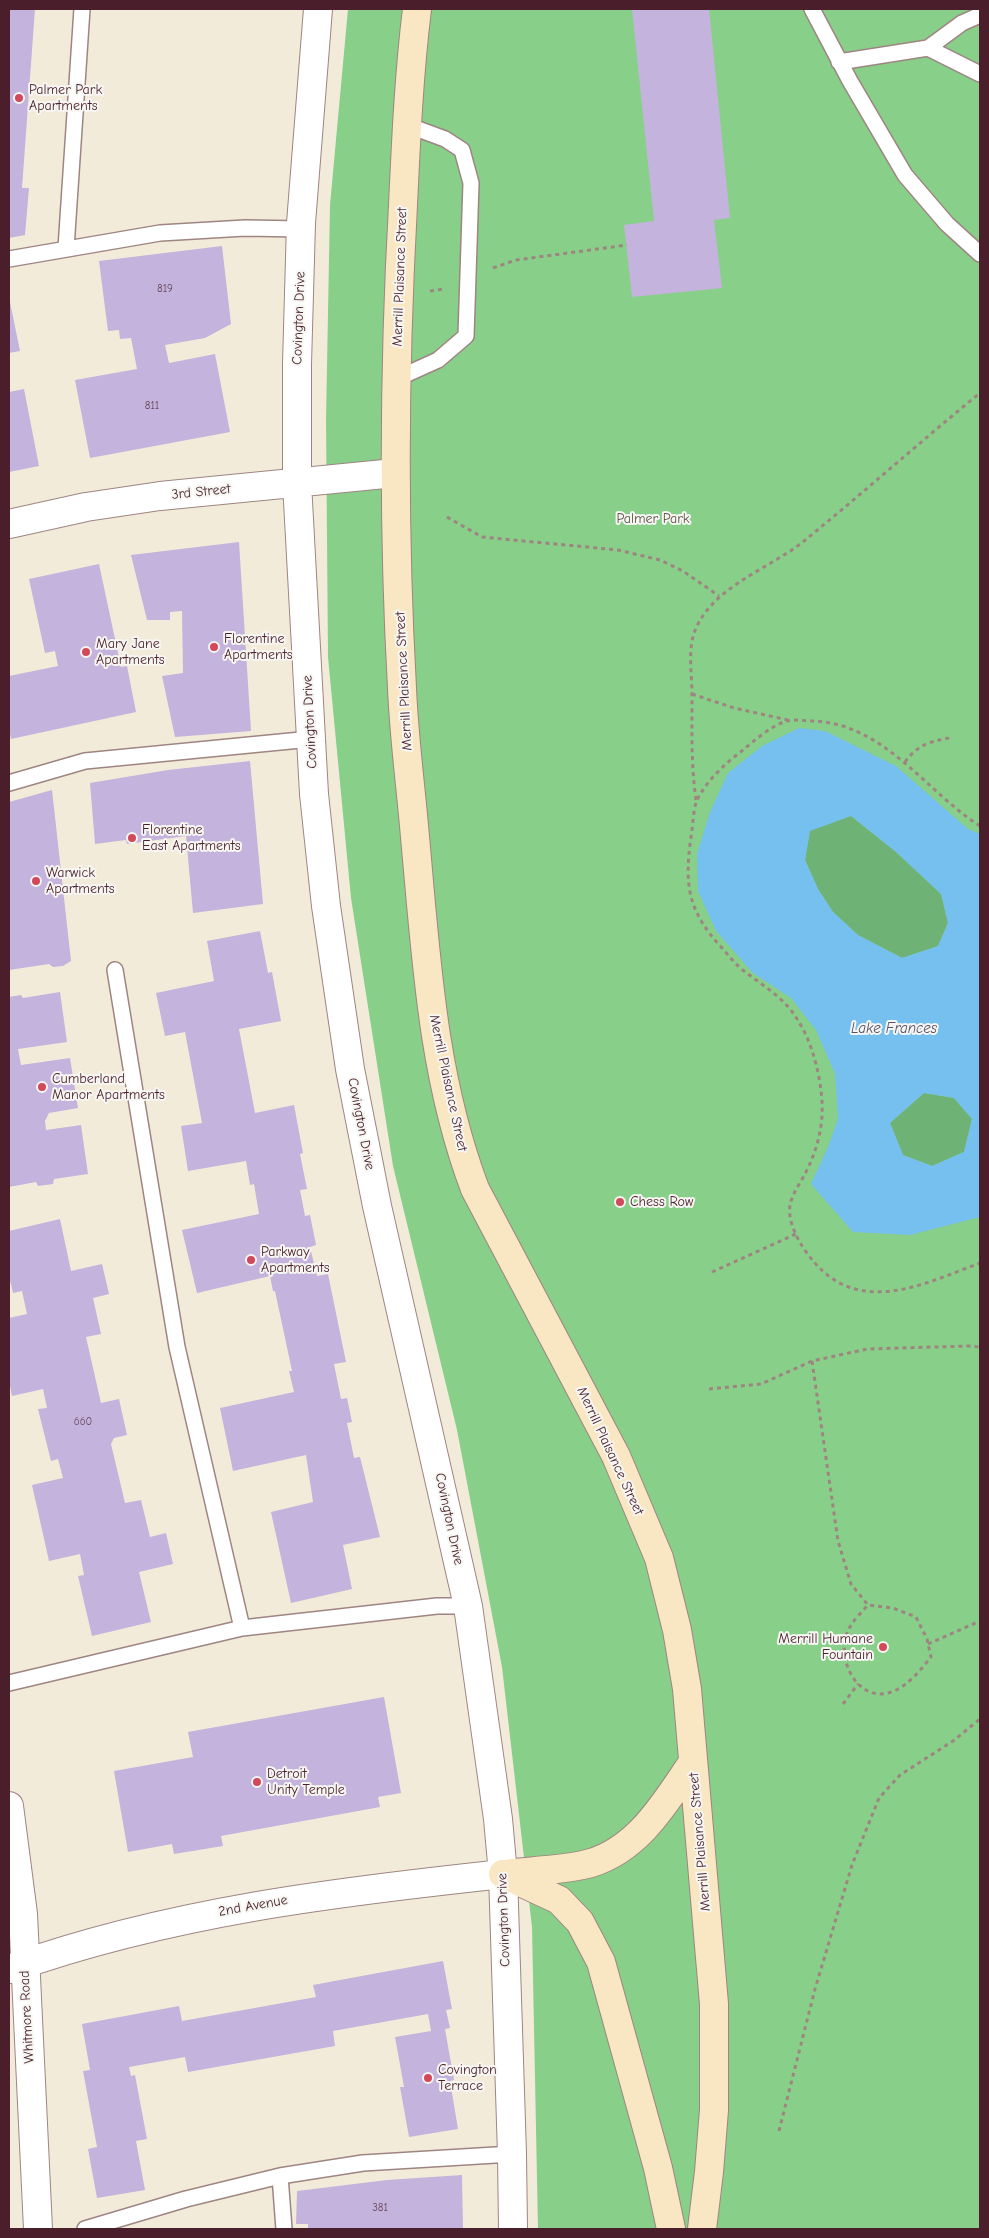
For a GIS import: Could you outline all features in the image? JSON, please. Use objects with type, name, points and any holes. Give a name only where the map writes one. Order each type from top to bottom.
[{"type":"street","name":"Covington Drive","points":[[318,9],[310,94],[302,229],[297,364],[297,482],[314,794],[326,906],[350,1069],[377,1206],[468,1606],[498,1818],[503,1874],[512,2154],[512,2229]]},
{"type":"street","name":"Merrill Plaisance Street","points":[[417,9],[407,125],[398,296],[395,473],[402,690],[428,986],[444,1079],[462,1152],[476,1188],[616,1456],[659,1558],[679,1640],[687,1689],[715,2021],[714,2110],[710,2172],[702,2229]]},
{"type":"street","name":"3rd Street","points":[[9,524],[86,508],[160,496],[395,473]]},
{"type":"street","points":[[503,1874],[591,1863],[618,1850],[637,1836],[660,1811],[693,1762]]},
{"type":"street","name":"Whitmore Road","points":[[9,1806],[23,1914],[17,1966],[38,2229]]},
{"type":"street","points":[[503,1874],[559,1900],[580,1922],[601,1962],[658,2168],[671,2229]]},
{"type":"street","name":"2nd Avenue","points":[[17,1966],[132,1931],[232,1909],[332,1893],[503,1874]]},
{"type":"lane","points":[[66,248],[82,9]]},
{"type":"lane","points":[[812,9],[839,62],[905,175],[947,224],[980,254]]},
{"type":"lane","points":[[839,62],[928,48],[962,23],[980,15]]},
{"type":"lane","points":[[928,48],[980,74]]},
{"type":"lane","points":[[396,379],[438,360],[466,336],[469,278],[471,183],[462,150],[444,139],[407,125]]},
{"type":"lane","points":[[9,259],[160,233],[245,228],[302,229]]},
{"type":"lane","points":[[9,783],[85,761],[311,739]]},
{"type":"lane","points":[[115,970],[177,1347],[242,1628]]},
{"type":"lane","points":[[9,1682],[242,1628],[437,1606],[468,1606]]},
{"type":"lane","points":[[85,2229],[186,2199],[280,2176],[363,2163],[512,2154]]},
{"type":"lane","points":[[280,2176],[284,2229]]},
{"type":"path","points":[[398,296],[446,288],[516,260],[627,245]]},
{"type":"path","points":[[980,393],[802,543],[719,596],[696,629],[690,671],[692,694],[691,747],[696,802],[690,845],[688,884],[694,910],[707,932],[740,968],[781,999],[796,1017],[806,1038],[819,1076],[823,1107],[822,1131],[790,1206],[791,1223],[814,1264],[833,1278],[852,1288],[874,1292],[896,1292],[919,1287],[980,1263]]},
{"type":"path","points":[[447,516],[482,537],[618,550],[660,560],[683,571],[719,596]]},
{"type":"path","points":[[692,694],[734,708],[788,720],[830,722],[869,737],[906,762],[964,816],[980,826]]},
{"type":"path","points":[[696,802],[724,765],[757,738],[788,720]]},
{"type":"path","points":[[906,762],[912,752],[929,742],[950,738]]},
{"type":"path","points":[[712,1272],[796,1234]]},
{"type":"path","points":[[710,1389],[761,1384],[812,1361],[867,1349],[980,1347]]},
{"type":"path","points":[[812,1361],[838,1541],[851,1584],[868,1604],[893,1608],[916,1617],[928,1644],[931,1657],[916,1676],[896,1690],[880,1694],[861,1688],[847,1668],[844,1647],[848,1629],[868,1604]]},
{"type":"path","points":[[928,1644],[980,1621]]},
{"type":"path","points":[[843,1704],[858,1684]]},
{"type":"path","points":[[779,2131],[815,1989],[852,1865],[879,1798],[900,1775],[954,1741],[980,1718]]},
{"type":"green space","name":"Palmer Park","points":[[348,9],[980,9],[980,2229],[538,2229],[532,1927],[502,1667],[457,1430],[393,1166],[351,898],[328,657],[326,420],[330,205]]},
{"type":"green space","points":[[851,816],[896,852],[941,894],[948,923],[938,946],[902,958],[858,935],[833,912],[818,889],[805,860],[810,830]]},
{"type":"green space","points":[[924,1093],[954,1098],[972,1119],[964,1152],[932,1166],[903,1155],[890,1123]]},
{"type":"water","name":"Lake Frances","points":[[799,728],[825,731],[896,766],[968,829],[980,834],[980,1217],[910,1235],[853,1232],[811,1184],[828,1147],[838,1119],[835,1074],[816,1030],[791,998],[753,973],[716,931],[698,891],[697,854],[710,812],[728,773],[762,746]],"holes":[[[851,816],[896,852],[941,894],[948,923],[938,946],[902,958],[858,935],[833,912],[818,889],[805,860],[810,831]],[[924,1093],[954,1098],[972,1119],[964,1152],[932,1166],[903,1155],[890,1123]]]},
{"type":"building","name":"Palmer Park Apartments","points":[[9,9],[35,9],[22,188],[29,188],[25,235],[9,238]]},
{"type":"building","points":[[632,9],[709,9],[730,218],[714,220],[722,288],[632,297],[624,225],[654,221]]},
{"type":"building","points":[[222,246],[231,324],[205,338],[165,345],[169,363],[215,354],[230,432],[90,458],[75,380],[137,369],[131,338],[120,339],[119,330],[108,331],[99,261]]},
{"type":"building","points":[[9,297],[20,351],[9,353]]},
{"type":"building","points":[[24,389],[39,466],[9,472],[9,392]]},
{"type":"building","name":"Florentine Apartments","points":[[239,542],[251,731],[175,737],[162,676],[183,673],[182,611],[170,612],[170,620],[147,620],[131,555]]},
{"type":"building","name":"Mary Jane Apartments","points":[[99,564],[121,667],[127,666],[136,712],[11,739],[9,729],[9,676],[58,666],[55,651],[45,653],[29,579]]},
{"type":"building","name":"Florentine East Apartments","points":[[250,761],[263,904],[193,913],[186,836],[127,844],[126,840],[95,844],[90,783],[168,770]]},
{"type":"building","name":"Warwick Apartments","points":[[52,790],[71,961],[63,966],[53,967],[49,964],[9,970],[9,802]]},
{"type":"building","name":"Parkway Apartments","points":[[260,931],[268,973],[272,972],[281,1021],[239,1029],[255,1113],[294,1105],[303,1153],[300,1154],[307,1189],[300,1190],[305,1216],[310,1215],[316,1245],[310,1247],[317,1276],[328,1274],[346,1362],[334,1364],[341,1399],[347,1398],[352,1422],[347,1423],[354,1458],[360,1457],[380,1537],[343,1545],[352,1589],[291,1603],[271,1512],[313,1502],[306,1455],[233,1471],[220,1408],[294,1392],[289,1371],[292,1371],[275,1291],[273,1291],[270,1276],[197,1293],[182,1230],[259,1214],[254,1184],[250,1185],[246,1161],[188,1171],[181,1126],[202,1123],[185,1032],[165,1036],[156,993],[214,981],[207,941]]},
{"type":"building","name":"Cumberland Manor Apartments","points":[[60,992],[67,1042],[18,1049],[21,1065],[70,1058],[78,1108],[49,1113],[45,1121],[46,1130],[81,1125],[88,1174],[54,1179],[53,1184],[38,1186],[36,1182],[9,1187],[9,997],[21,995],[23,998]]},
{"type":"building","points":[[60,1219],[71,1271],[102,1264],[109,1294],[93,1298],[101,1334],[86,1337],[101,1403],[119,1399],[127,1435],[114,1438],[111,1444],[125,1503],[141,1500],[150,1537],[166,1533],[173,1564],[139,1572],[151,1622],[92,1636],[78,1576],[84,1575],[80,1554],[49,1561],[32,1485],[63,1478],[58,1459],[51,1461],[38,1409],[47,1408],[43,1389],[12,1396],[9,1381],[9,1318],[27,1314],[22,1291],[13,1293],[9,1276],[9,1231]]},
{"type":"building","name":"Detroit Unity Temple","points":[[384,1697],[401,1793],[378,1797],[380,1807],[221,1836],[223,1846],[174,1854],[172,1844],[128,1852],[114,1771],[193,1757],[188,1732]]},
{"type":"building","name":"Covington Terrace","points":[[443,1961],[452,2009],[446,2010],[450,2028],[445,2029],[454,2080],[450,2081],[458,2129],[409,2137],[400,2087],[404,2087],[395,2037],[431,2031],[428,2014],[333,2031],[335,2046],[188,2072],[185,2057],[129,2067],[131,2076],[135,2075],[147,2139],[136,2141],[145,2190],[97,2198],[88,2149],[97,2147],[83,2071],[90,2070],[82,2024],[179,2006],[182,2021],[316,1997],[313,1985]]},
{"type":"building","points":[[462,2175],[463,2229],[308,2229],[308,2224],[296,2224],[297,2191],[387,2180]]},
{"type":"place","name":"Palmer Park Apartments","points":[[19,98]]},
{"type":"place","name":"Florentine Apartments","points":[[214,647]]},
{"type":"place","name":"Mary Jane Apartments","points":[[86,652]]},
{"type":"place","name":"Florentine East Apartments","points":[[132,838]]},
{"type":"place","name":"Warwick Apartments","points":[[36,881]]},
{"type":"place","name":"Cumberland Manor Apartments","points":[[42,1087]]},
{"type":"place","name":"Chess Row","points":[[620,1202]]},
{"type":"place","name":"Parkway Apartments","points":[[251,1260]]},
{"type":"place","name":"Merrill Humane Fountain","points":[[883,1647]]},
{"type":"place","name":"Detroit Unity Temple","points":[[257,1782]]},
{"type":"place","name":"Covington Terrace","points":[[428,2078]]}]
